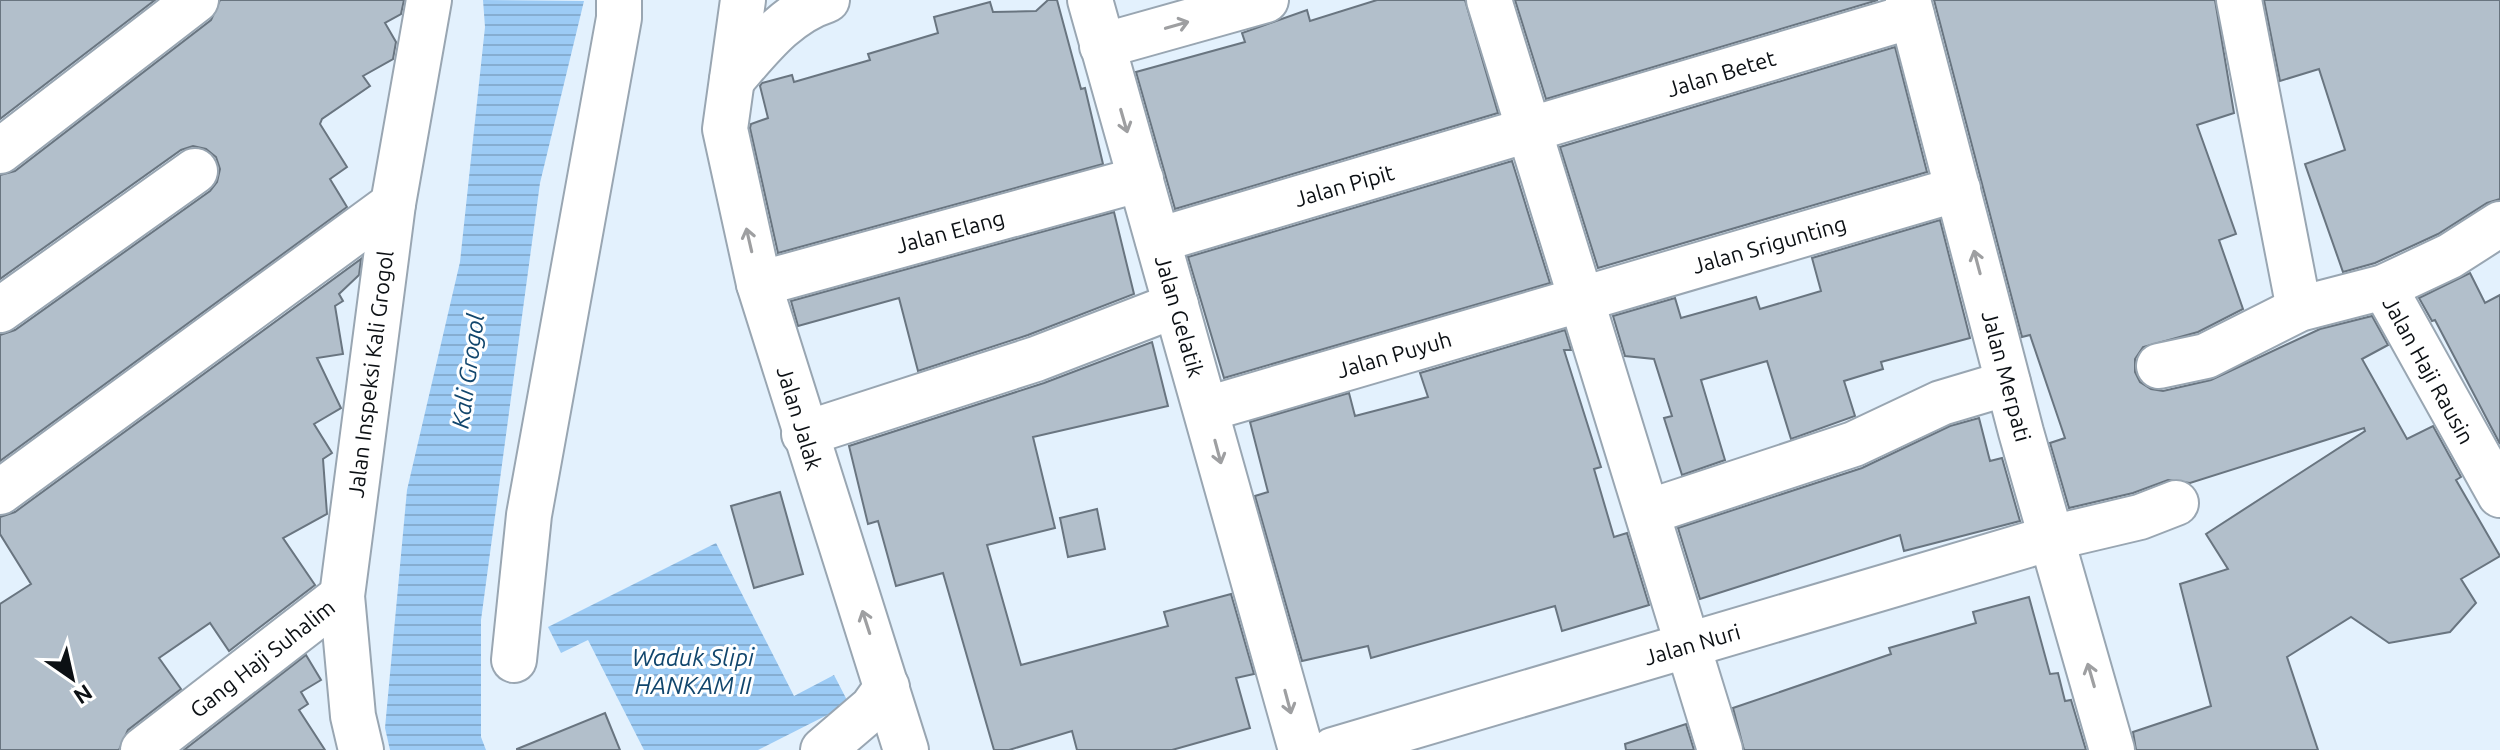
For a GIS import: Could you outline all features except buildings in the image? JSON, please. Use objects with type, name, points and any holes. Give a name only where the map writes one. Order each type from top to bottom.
[{"type":"street","name":"Jalan Inspeksi Kali Grogol","points":[[361,750],[353,716],[342,596],[393,204],[429,0]]},
{"type":"street","points":[[514,660],[529,515],[619,18],[619,0]]},
{"type":"street","name":"Jalan Jalak","points":[[743,0],[725,129],[759,284],[906,750]]},
{"type":"street","name":"Jalan Gelatik","points":[[1090,0],[1301,750]]},
{"type":"street","points":[[1102,46],[1266,0]]},
{"type":"street","points":[[1489,0],[1720,750]]},
{"type":"street","points":[[2239,0],[2299,309]]},
{"type":"street","points":[[732,80],[803,2]]},
{"type":"street","points":[[0,151],[185,3]]},
{"type":"street","name":"Jalan Betet","points":[[1530,130],[1910,8]]},
{"type":"street","name":"Jalan Merpati","points":[[1910,8],[2008,383],[2112,750]]},
{"type":"street","name":"Jalan Pipit","points":[[1158,240],[1530,130]]},
{"type":"street","points":[[0,310],[195,171]]},
{"type":"street","name":"Jalan Elang","points":[[759,284],[1141,179]]},
{"type":"street","name":"Jalan Srigunting","points":[[1581,299],[1958,189]]},
{"type":"street","points":[[0,492],[393,204]]},
{"type":"street","points":[[2159,366],[2206,356],[2258,333],[2299,309],[2384,287],[2450,256],[2500,224]]},
{"type":"street","name":"Jalan Haji Rausin","points":[[2384,287],[2500,495]]},
{"type":"street","name":"Jalan Puyuh","points":[[1207,409],[1581,299]]},
{"type":"street","points":[[804,434],[1036,359],[1176,305]]},
{"type":"street","points":[[1648,512],[1854,444],[1941,403],[2008,383]]},
{"type":"street","name":"Jalan Nuri","points":[[1333,750],[2051,538],[2140,517],[2176,503]]},
{"type":"street","name":"Gang Haji Suhalim","points":[[143,750],[342,596]]},
{"type":"street","points":[[823,750],[872,708],[887,687]]},
{"type":"water","name":"Kali Grogol","points":[[483,0],[584,1],[540,183],[481,620],[481,737],[486,750],[390,750],[385,728],[407,490],[460,262],[485,27]]},
{"type":"water","name":"Waduk Slipi HANKAM II","points":[[716,543],[794,696],[834,675],[849,704],[758,750],[644,750],[588,640],[561,653],[548,627]]}]
